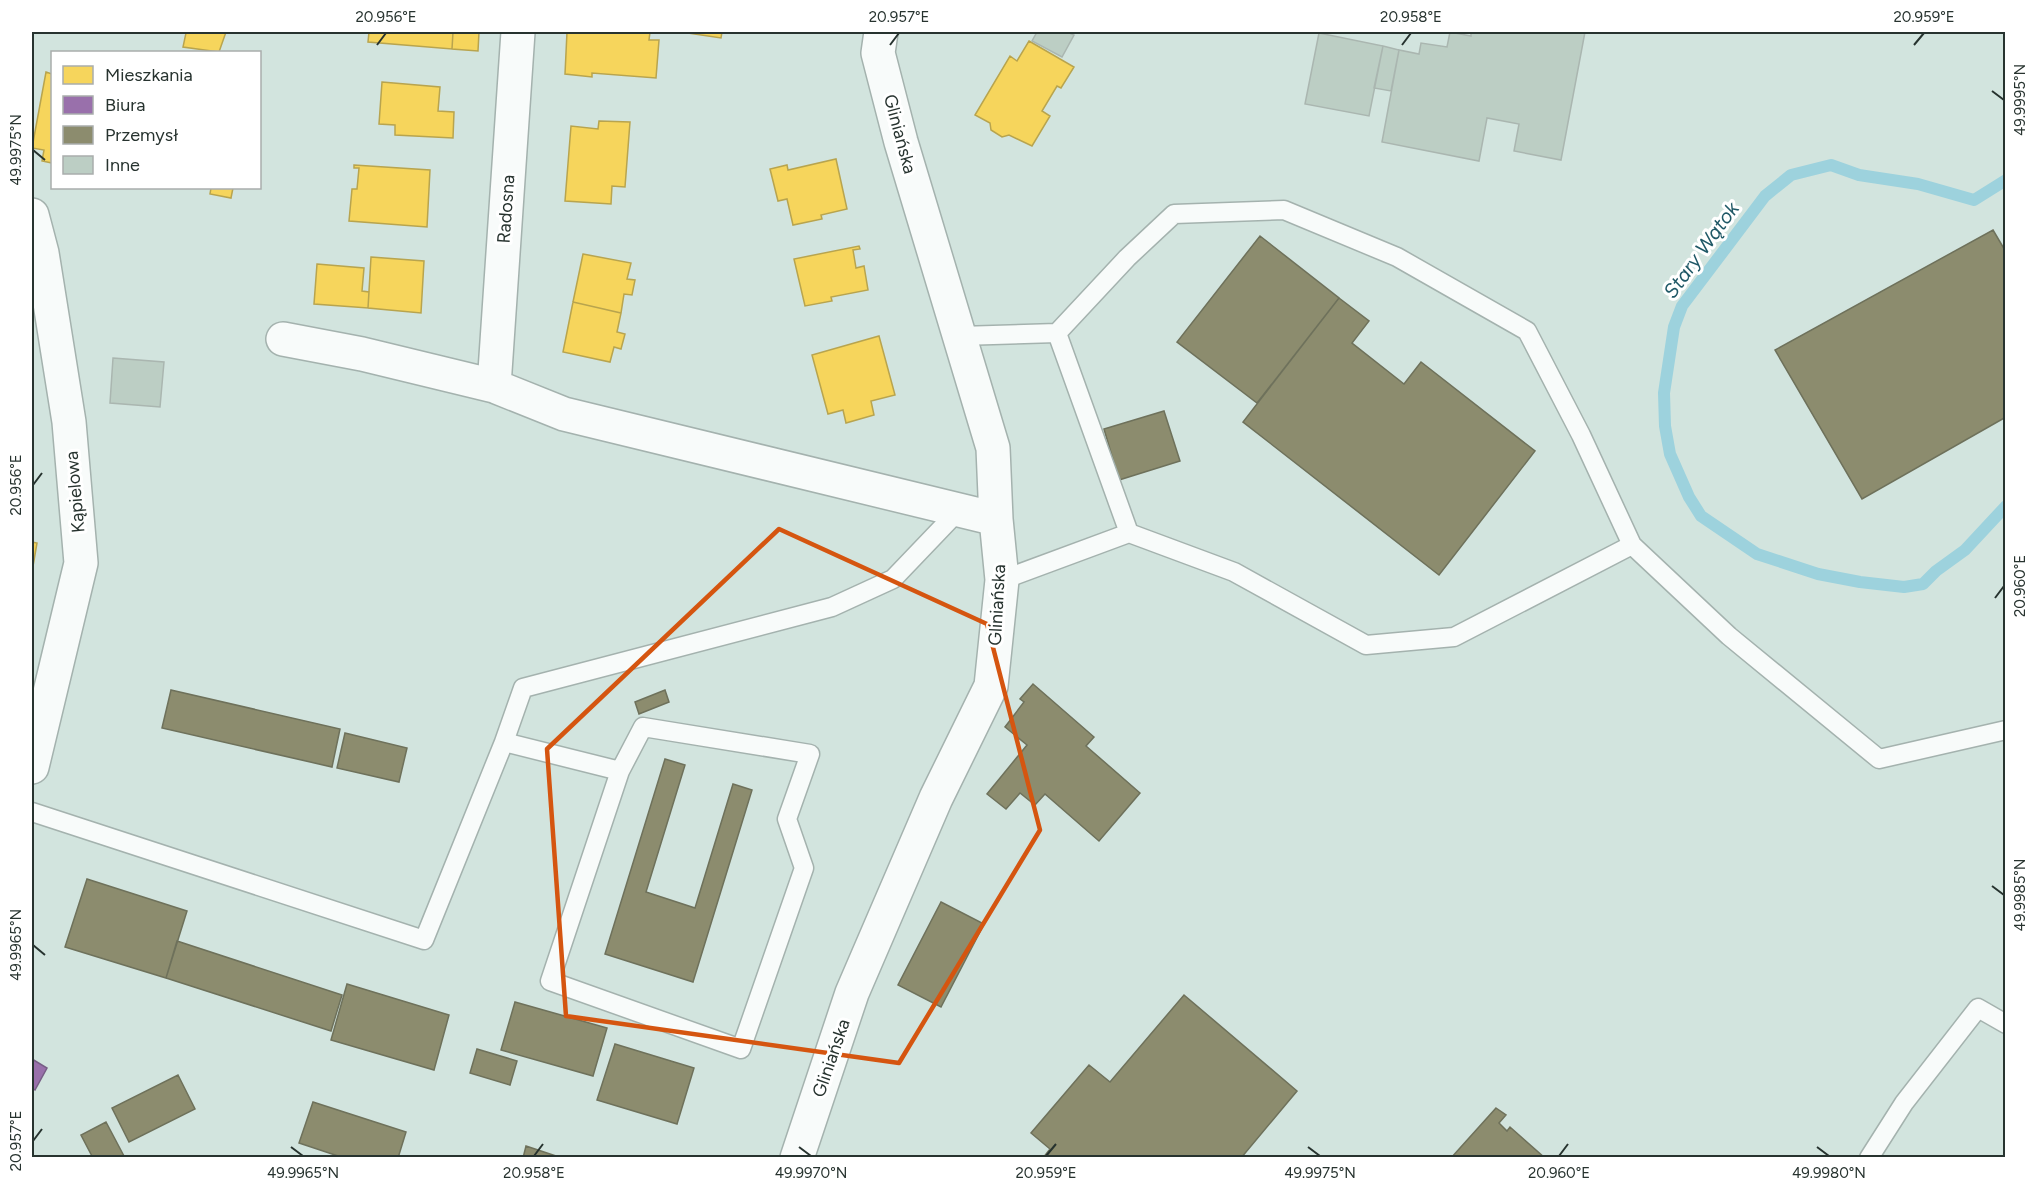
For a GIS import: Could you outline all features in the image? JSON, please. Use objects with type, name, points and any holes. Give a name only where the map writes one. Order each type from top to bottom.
[{"type":"street","name":"Radosna","points":[[494,386],[518,32]]},
{"type":"street","name":"Gliniańska","points":[[797,1158],[852,993],[936,798],[991,686],[1002,580],[996,519],[993,448],[901,142],[878,53],[881,32]]},
{"type":"street","name":"Kąpielowa","points":[[32,215],[42,253],[69,422],[81,563],[32,767]]},
{"type":"street","points":[[283,339],[362,354],[494,386],[564,414],[996,519]]},
{"type":"lane","points":[[960,336],[1057,333],[1126,258],[1174,214],[1284,210],[1397,257],[1527,331],[1581,435],[1632,545],[1729,636],[1879,759],[2006,730]]},
{"type":"lane","points":[[1057,333],[1129,533]]},
{"type":"lane","points":[[32,812],[424,940],[504,742],[523,688],[832,607],[893,579],[959,510]]},
{"type":"lane","points":[[1002,580],[1129,533],[1234,572],[1366,645],[1454,637],[1632,545]]},
{"type":"lane","points":[[643,727],[810,754],[787,819],[804,868],[741,1049],[550,981],[620,771],[643,727]]},
{"type":"lane","points":[[504,742],[620,771]]},
{"type":"lane","points":[[1869,1158],[1904,1103],[1978,1008],[2006,1024]]},
{"type":"highlighted area","points":[[779,529],[987,624],[1040,830],[899,1063],[566,1016],[547,749]]},
{"type":"building: Mieszkania","points":[[176,32],[226,32],[219,51],[183,47],[186,33]]},
{"type":"building: Mieszkania","points":[[369,32],[453,32],[452,49],[368,42]]},
{"type":"building: Mieszkania","points":[[453,32],[479,32],[478,51],[452,49]]},
{"type":"building: Mieszkania","points":[[567,32],[650,32],[649,40],[659,40],[656,78],[592,73],[592,77],[565,74]]},
{"type":"building: Mieszkania","points":[[681,32],[722,32],[721,38]]},
{"type":"building: Mieszkania","points":[[1029,41],[1074,67],[1061,88],[1057,86],[1042,111],[1050,116],[1032,146],[1009,135],[1002,137],[991,130],[990,123],[975,115],[1010,56],[1017,61]]},
{"type":"building: Mieszkania","points":[[46,72],[51,74],[51,163],[42,161],[44,150],[32,148]]},
{"type":"building: Mieszkania","points":[[382,82],[440,87],[438,111],[454,112],[453,138],[395,135],[395,125],[379,124]]},
{"type":"building: Mieszkania","points":[[599,121],[630,122],[625,187],[612,186],[611,204],[565,201],[571,126],[598,129]]},
{"type":"building: Mieszkania","points":[[836,159],[847,209],[821,215],[822,219],[793,225],[787,199],[778,201],[770,169],[787,165],[788,170]]},
{"type":"building: Mieszkania","points":[[354,165],[430,170],[427,227],[349,221],[352,189],[357,189],[359,168],[354,168]]},
{"type":"building: Mieszkania","points":[[211,189],[233,189],[231,198],[210,194]]},
{"type":"building: Mieszkania","points":[[859,246],[860,249],[853,250],[856,268],[864,266],[868,290],[831,297],[832,301],[805,306],[794,259]]},
{"type":"building: Mieszkania","points":[[583,254],[631,263],[627,279],[635,280],[632,295],[624,294],[621,313],[573,302]]},
{"type":"building: Mieszkania","points":[[371,257],[424,261],[421,313],[368,308]]},
{"type":"building: Mieszkania","points":[[317,264],[364,268],[362,291],[369,292],[368,308],[314,304]]},
{"type":"building: Mieszkania","points":[[573,302],[621,313],[617,332],[625,334],[621,349],[614,347],[610,362],[563,352]]},
{"type":"building: Mieszkania","points":[[879,336],[895,395],[871,401],[874,415],[846,423],[843,410],[828,414],[812,355]]},
{"type":"building: Mieszkania","points":[[32,542],[37,543],[32,572]]},
{"type":"building: Biura","points":[[32,1059],[47,1068],[35,1090],[32,1088]]},
{"type":"building: Przemysł","points":[[1993,230],[2006,252],[2006,417],[1862,499],[1775,350]]},
{"type":"building: Przemysł","points":[[1260,236],[1339,298],[1257,403],[1177,342]]},
{"type":"building: Przemysł","points":[[1339,298],[1369,321],[1352,343],[1404,384],[1421,362],[1535,451],[1439,575],[1243,422]]},
{"type":"building: Przemysł","points":[[1164,411],[1180,461],[1119,480],[1104,429]]},
{"type":"building: Przemysł","points":[[1033,684],[1094,737],[1086,746],[1140,793],[1099,841],[1045,794],[1035,805],[1020,793],[1006,809],[987,794],[1027,745],[1005,727],[1024,702],[1020,699]]},
{"type":"building: Przemysł","points":[[171,690],[340,729],[332,767],[162,728]]},
{"type":"building: Przemysł","points":[[665,690],[669,702],[639,714],[635,702]]},
{"type":"building: Przemysł","points":[[345,733],[407,748],[399,782],[337,768]]},
{"type":"building: Przemysł","points":[[665,759],[685,765],[646,892],[695,908],[733,784],[752,790],[693,982],[605,954]]},
{"type":"building: Przemysł","points":[[87,879],[187,911],[166,978],[65,947]]},
{"type":"building: Przemysł","points":[[941,902],[984,924],[941,1007],[898,985]]},
{"type":"building: Przemysł","points":[[177,941],[342,995],[331,1031],[166,978]]},
{"type":"building: Przemysł","points":[[347,984],[449,1015],[434,1070],[331,1040]]},
{"type":"building: Przemysł","points":[[1184,995],[1297,1091],[1241,1158],[1043,1158],[1050,1149],[1031,1133],[1089,1065],[1110,1082]]},
{"type":"building: Przemysł","points":[[515,1002],[607,1028],[593,1076],[501,1050]]},
{"type":"building: Przemysł","points":[[615,1044],[694,1068],[677,1124],[597,1100]]},
{"type":"building: Przemysł","points":[[477,1049],[517,1061],[510,1085],[470,1073]]},
{"type":"building: Przemysł","points":[[178,1075],[195,1109],[129,1142],[112,1108]]},
{"type":"building: Przemysł","points":[[313,1102],[406,1132],[398,1158],[344,1158],[299,1143]]},
{"type":"building: Przemysł","points":[[1496,1108],[1506,1115],[1499,1123],[1507,1131],[1510,1127],[1545,1158],[1451,1158]]},
{"type":"building: Przemysł","points":[[106,1122],[125,1158],[93,1158],[81,1135]]},
{"type":"building: Przemysł","points":[[526,1146],[562,1158],[523,1158]]},
{"type":"building: Inne","points":[[1037,32],[1067,32],[1074,35],[1062,57],[1032,41]]},
{"type":"building: Inne","points":[[1450,32],[1471,36],[1471,32],[1585,32],[1561,160],[1514,151],[1519,124],[1487,118],[1479,161],[1382,142],[1399,50],[1419,54],[1421,43],[1447,47]]},
{"type":"building: Inne","points":[[1319,33],[1383,46],[1369,116],[1305,104]]},
{"type":"building: Inne","points":[[1383,46],[1399,50],[1391,91],[1374,88]]},
{"type":"building: Inne","points":[[113,358],[164,362],[160,407],[110,403]]},
{"type":"waterway","name":"Stary Wątok","points":[[2006,180],[1974,200],[1918,184],[1859,175],[1831,165],[1791,175],[1765,196],[1682,306],[1674,327],[1664,393],[1665,426],[1670,454],[1689,497],[1701,516],[1757,554],[1818,574],[1860,582],[1904,587],[1923,584],[1936,571],[1965,550],[2006,506]]}]
